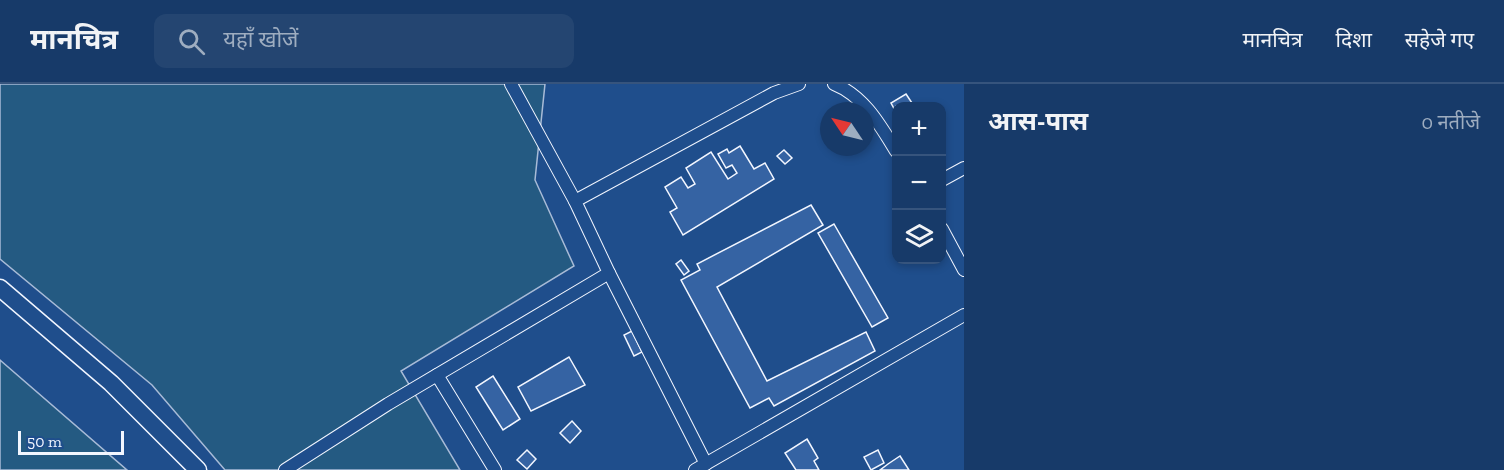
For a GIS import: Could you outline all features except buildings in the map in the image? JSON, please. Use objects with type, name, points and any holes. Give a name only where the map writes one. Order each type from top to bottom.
[{"type":"street","points":[[511,84],[574,201],[700,467],[964,315]]},
{"type":"street","points":[[574,201],[774,93],[799,84]]},
{"type":"street","points":[[834,84],[849,90],[876,119],[892,143]]},
{"type":"street","points":[[946,178],[964,168]]},
{"type":"street","points":[[946,236],[964,270]]},
{"type":"street","points":[[285,470],[437,375],[609,273]]},
{"type":"street","points":[[0,288],[111,383],[198,470]]},
{"type":"street","points":[[437,375],[495,470]]},
{"type":"shaded area","points":[[0,84],[545,84],[535,180],[574,266],[401,371],[460,470],[225,470],[152,385],[0,259]]},
{"type":"shaded area","points":[[0,360],[127,470],[0,470]]}]
